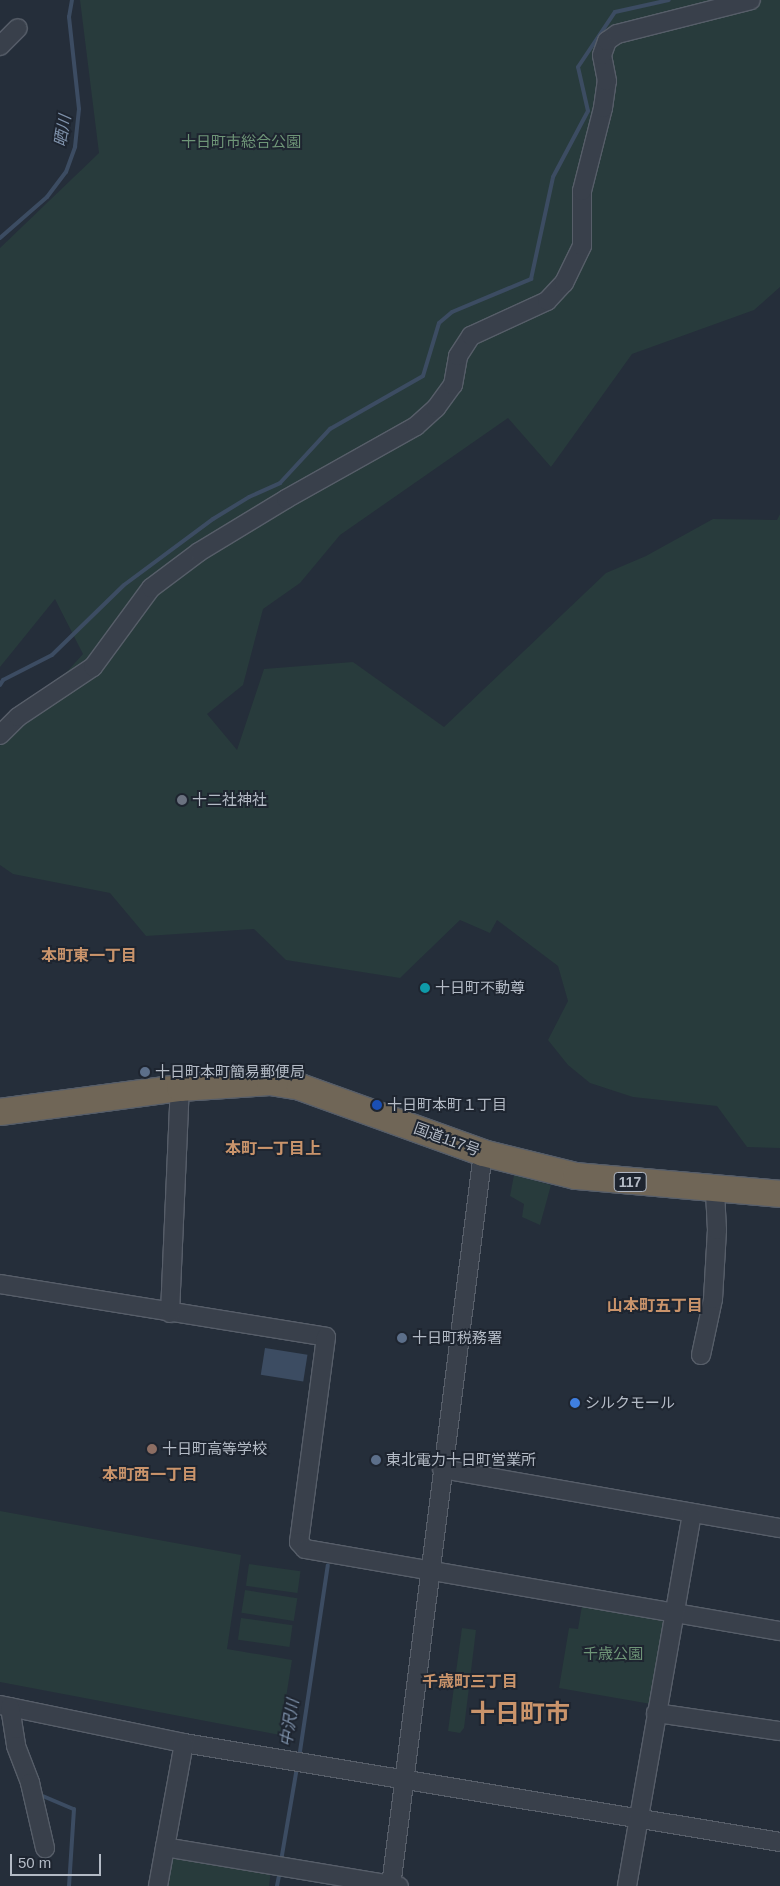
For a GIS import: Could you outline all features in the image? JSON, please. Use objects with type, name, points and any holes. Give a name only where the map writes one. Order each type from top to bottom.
[{"type":"highway","name":"国道117号","points":[[0,1112],[180,1088],[270,1082],[300,1087],[483,1153],[576,1176],[715,1191],[780,1194]]},
{"type":"street","points":[[0,735],[18,717],[93,668],[151,588],[199,552],[286,499],[416,426],[436,408],[452,385],[458,356],[471,336],[547,301],[564,283],[582,246],[582,191],[603,108],[607,81],[602,55],[608,41],[617,34],[751,0]]},
{"type":"street","points":[[0,46],[18,28]]},
{"type":"street","points":[[170,1313],[180,1088]]},
{"type":"street","points":[[165,1847],[394,1886],[402,1780],[483,1153]]},
{"type":"street","points":[[701,1355],[713,1299],[717,1230],[715,1191]]},
{"type":"street","points":[[0,1284],[326,1337],[299,1542],[306,1549],[780,1630]]},
{"type":"street","points":[[442,1469],[692,1515],[780,1528]]},
{"type":"street","points":[[627,1886],[637,1818],[692,1515]]},
{"type":"street","points":[[45,1848],[30,1783],[16,1746],[5,1706],[184,1742],[780,1842]]},
{"type":"street","points":[[656,1713],[780,1731]]},
{"type":"street","points":[[158,1886],[184,1742]]},
{"type":"green space","name":"十日町市総合公園","points":[[80,0],[780,0],[780,287],[754,310],[632,354],[551,467],[508,418],[340,535],[300,583],[263,609],[243,685],[207,714],[237,750],[264,669],[353,662],[444,727],[606,573],[646,556],[713,519],[777,520],[780,514],[780,1148],[747,1147],[717,1106],[633,1097],[590,1083],[568,1065],[548,1040],[568,1001],[558,966],[497,920],[490,933],[460,920],[400,978],[286,960],[254,929],[146,936],[110,893],[13,874],[0,865],[0,746],[83,654],[55,599],[0,667],[0,248],[99,153]]},
{"type":"green space","points":[[514,1175],[551,1185],[540,1225],[522,1217],[524,1204],[510,1196]]},
{"type":"green space","points":[[0,1511],[241,1555],[227,1649],[292,1660],[280,1735],[0,1682]]},
{"type":"green space","points":[[249,1564],[300,1571],[297,1593],[246,1586]]},
{"type":"green space","points":[[245,1590],[297,1598],[294,1621],[241,1613]]},
{"type":"green space","name":"千歳公園","points":[[582,1606],[666,1621],[651,1704],[559,1688],[569,1628],[578,1629]]},
{"type":"green space","points":[[241,1618],[292,1625],[289,1647],[238,1640]]},
{"type":"green space","points":[[462,1628],[476,1630],[464,1728],[460,1733],[448,1731]]},
{"type":"green space","points":[[170,1853],[271,1871],[269,1886],[164,1886]]},
{"type":"water","points":[[265,1348],[307,1355],[303,1381],[261,1375]]},
{"type":"waterway","name":"晒川","points":[[0,238],[47,197],[66,172],[75,147],[79,109],[69,17],[72,0]]},
{"type":"waterway","points":[[0,685],[3,680],[52,655],[124,585],[213,519],[249,497],[280,483],[330,429],[423,376],[439,323],[452,312],[531,279],[553,177],[588,111],[578,67],[615,12],[669,0]]},
{"type":"waterway","name":"中沢川","points":[[299,1758],[328,1565]]},
{"type":"waterway","name":"中沢川","points":[[281,1861],[297,1767]]},
{"type":"waterway","points":[[38,1794],[74,1809],[69,1886]]},
{"type":"waterway","name":"中沢川","points":[[277,1886],[280,1871]]},
{"type":"place","name":"十二社神社","points":[[182,800]]},
{"type":"place","name":"十日町不動尊","points":[[425,988]]},
{"type":"place","name":"十日町本町簡易郵便局","points":[[145,1072]]},
{"type":"place","name":"十日町本町１丁目","points":[[377,1105]]},
{"type":"place","name":"十日町税務署","points":[[402,1338]]},
{"type":"place","name":"シルクモール","points":[[575,1403]]},
{"type":"place","name":"十日町高等学校","points":[[152,1449]]},
{"type":"place","name":"東北電力十日町営業所","points":[[376,1460]]},
{"type":"district","name":"本町東一丁目","points":[[89,956]]},
{"type":"district","name":"本町一丁目上","points":[[273,1149]]},
{"type":"district","name":"山本町五丁目","points":[[655,1306]]},
{"type":"district","name":"本町西一丁目","points":[[150,1475]]},
{"type":"district","name":"千歳町三丁目","points":[[470,1682]]},
{"type":"district","name":"十日町市","points":[[520,1713]]}]
